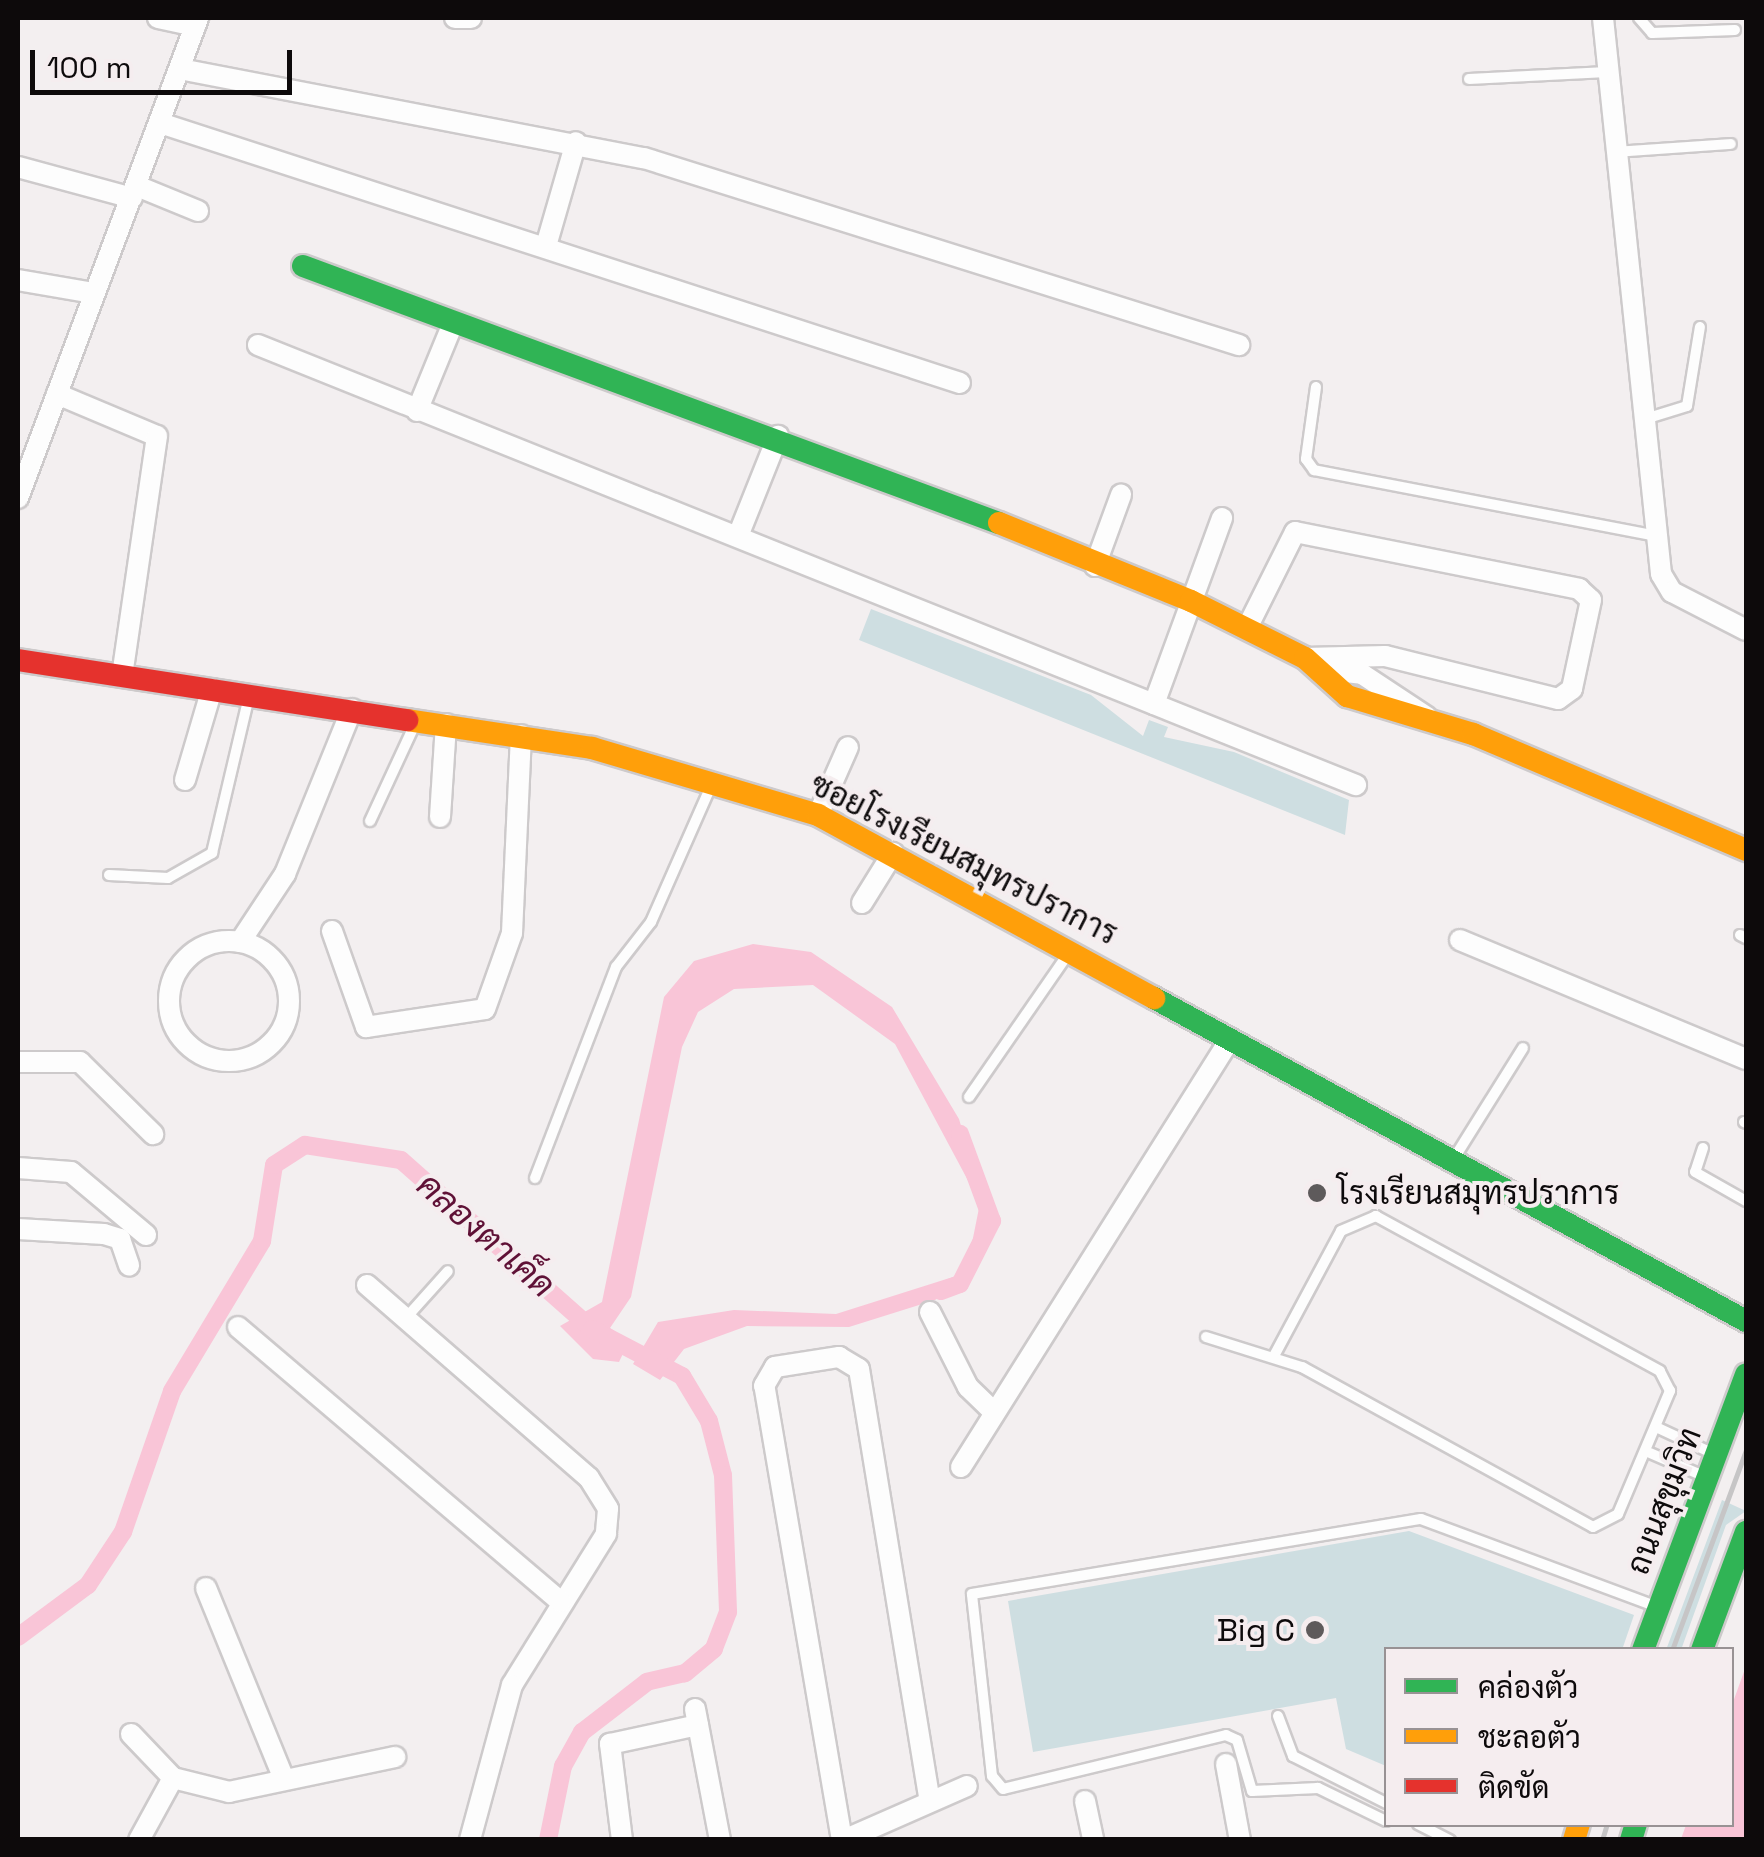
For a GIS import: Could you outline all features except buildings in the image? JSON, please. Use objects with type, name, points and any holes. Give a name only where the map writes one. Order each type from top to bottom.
[{"type":"main road","points":[[304,266],[778,436],[1095,566],[1191,601],[1248,626],[1315,664],[1347,696],[1395,717],[1428,717],[1746,850]]},
{"type":"main road","name":"ซอยโรงเรียนสมุทรปราการ","points":[[18,660],[521,735],[714,779],[818,815],[1072,949],[1450,1165],[1746,1320]]},
{"type":"main road","name":"ถนนสุขุมวิท","points":[[1644,1647],[1746,1375]]},
{"type":"main road","points":[[1703,1647],[1746,1532]]},
{"type":"street","points":[[18,498],[196,22],[158,18]]},
{"type":"street","points":[[455,18],[471,18]]},
{"type":"street","points":[[1603,18],[1656,536],[1672,592],[1746,630]]},
{"type":"street","points":[[180,69],[576,142],[1239,345]]},
{"type":"street","points":[[160,123],[960,382]]},
{"type":"street","points":[[546,246],[576,142]]},
{"type":"street","points":[[18,167],[198,210]]},
{"type":"street","points":[[18,280],[93,294]]},
{"type":"street","points":[[417,411],[454,321]]},
{"type":"street","points":[[258,345],[1356,785]]},
{"type":"street","points":[[57,394],[157,436],[122,676]]},
{"type":"street","points":[[738,536],[778,436]]},
{"type":"street","points":[[1095,566],[1121,495]]},
{"type":"street","points":[[1154,704],[1222,518]]},
{"type":"street","points":[[1248,626],[1295,532],[1579,589],[1591,600],[1572,689],[1558,698],[1385,656],[1315,664]]},
{"type":"street","points":[[185,780],[212,689]]},
{"type":"street","points":[[240,942],[285,976],[287,1019],[259,1053],[216,1060],[179,1035],[169,993],[190,955],[240,942],[285,874],[352,709]]},
{"type":"street","points":[[440,817],[446,724]]},
{"type":"street","points":[[332,931],[366,1028],[486,1009],[512,932],[521,735]]},
{"type":"street","points":[[818,815],[848,748]]},
{"type":"street","points":[[862,902],[893,854]]},
{"type":"street","points":[[1460,940],[1746,1059]]},
{"type":"street","points":[[960,1467],[1229,1041]]},
{"type":"street","points":[[18,1062],[80,1062],[152,1134]]},
{"type":"street","points":[[18,1168],[71,1172],[146,1235]]},
{"type":"street","points":[[18,1229],[104,1234],[120,1239],[129,1265]]},
{"type":"street","points":[[367,1285],[602,1493],[606,1534],[512,1685],[470,1840]]},
{"type":"street","points":[[930,1312],[968,1387],[995,1413]]},
{"type":"street","points":[[238,1327],[562,1602]]},
{"type":"street","points":[[930,1801],[859,1368],[839,1357],[775,1368],[764,1386],[843,1840],[888,1830],[930,1801],[967,1786]]},
{"type":"street","points":[[206,1588],[284,1779]]},
{"type":"street","points":[[622,1840],[610,1744],[696,1717],[720,1840]]},
{"type":"street","points":[[131,1734],[173,1778],[228,1792],[394,1757]]},
{"type":"street","points":[[1226,1764],[1240,1840]]},
{"type":"street","points":[[145,1838],[173,1778]]},
{"type":"street","points":[[1085,1802],[1093,1840]]},
{"type":"lane","points":[[1640,18],[1652,33],[1735,30]]},
{"type":"lane","points":[[1469,79],[1606,72]]},
{"type":"lane","points":[[1615,152],[1731,144]]},
{"type":"lane","points":[[1644,419],[1686,406],[1700,327]]},
{"type":"lane","points":[[1316,386],[1306,459],[1314,470],[1656,536]]},
{"type":"lane","points":[[109,875],[168,878],[212,852],[250,695]]},
{"type":"lane","points":[[370,821],[418,719]]},
{"type":"lane","points":[[536,1178],[616,967],[650,922],[714,779]]},
{"type":"lane","points":[[969,1097],[1072,949]]},
{"type":"lane","points":[[1450,1165],[1522,1048]]},
{"type":"lane","points":[[1703,1148],[1695,1172],[1746,1200]]},
{"type":"lane","points":[[1206,1338],[1274,1356],[1593,1527],[1618,1514],[1650,1453],[1670,1391],[1660,1371],[1376,1216],[1342,1231],[1274,1356]]},
{"type":"lane","points":[[404,1320],[448,1272]]},
{"type":"lane","points":[[1658,1428],[1716,1454]]},
{"type":"lane","points":[[1650,1453],[1706,1478]]},
{"type":"lane","points":[[1384,1820],[1318,1788],[1252,1792],[1237,1740],[1226,1735],[1003,1790],[992,1776],[972,1594],[1421,1519],[1658,1607]]},
{"type":"lane","points":[[1278,1716],[1293,1756],[1384,1802]]},
{"type":"lane","points":[[1424,1827],[1450,1840]]},
{"type":"shaded area","points":[[753,944],[811,952],[892,1007],[959,1119],[990,1225],[960,1284],[935,1300],[849,1327],[747,1326],[684,1349],[660,1380],[633,1364],[658,1322],[734,1310],[836,1314],[956,1276],[972,1243],[980,1203],[895,1044],[813,985],[734,989],[698,1012],[682,1047],[631,1297],[610,1328],[629,1341],[619,1362],[593,1359],[560,1326],[602,1302],[664,997],[694,961]]},
{"type":"shaded area","points":[[1746,1666],[1746,1839],[1681,1839],[1685,1827],[1734,1827],[1734,1699]]},
{"type":"waterway","points":[[941,1291],[960,1284],[992,1221],[960,1134]]},
{"type":"waterway","name":"คลองตาเค็ด","points":[[18,1637],[88,1585],[123,1532],[172,1391],[262,1241],[274,1165],[305,1145],[401,1160],[592,1329],[682,1376],[709,1421],[723,1475],[728,1612],[714,1649],[685,1673],[647,1682],[582,1732],[563,1766],[548,1840]]},
{"type":"railway","points":[[1673,1647],[1746,1450]]},
{"type":"railway","points":[[1602,1840],[1606,1827]]},
{"type":"traffic: fast","points":[[303,266],[999,523]]},
{"type":"traffic: fast","points":[[1154,998],[1746,1321]]},
{"type":"traffic: fast","points":[[1644,1647],[1746,1375]]},
{"type":"traffic: fast","points":[[1703,1647],[1746,1532]]},
{"type":"traffic: fast","points":[[1631,1840],[1635,1827]]},
{"type":"traffic: slow","points":[[999,523],[1191,601],[1305,658],[1347,696],[1473,734],[1746,850]]},
{"type":"traffic: slow","points":[[407,720],[592,748],[818,815],[1154,998]]},
{"type":"traffic: slow","points":[[1574,1840],[1578,1827]]},
{"type":"traffic: jam","points":[[18,660],[407,720]]},
{"type":"place","name":"โรงเรียนสมุทรปราการ","points":[[1317,1193]]},
{"type":"place","name":"Big C","points":[[1315,1630]]}]
